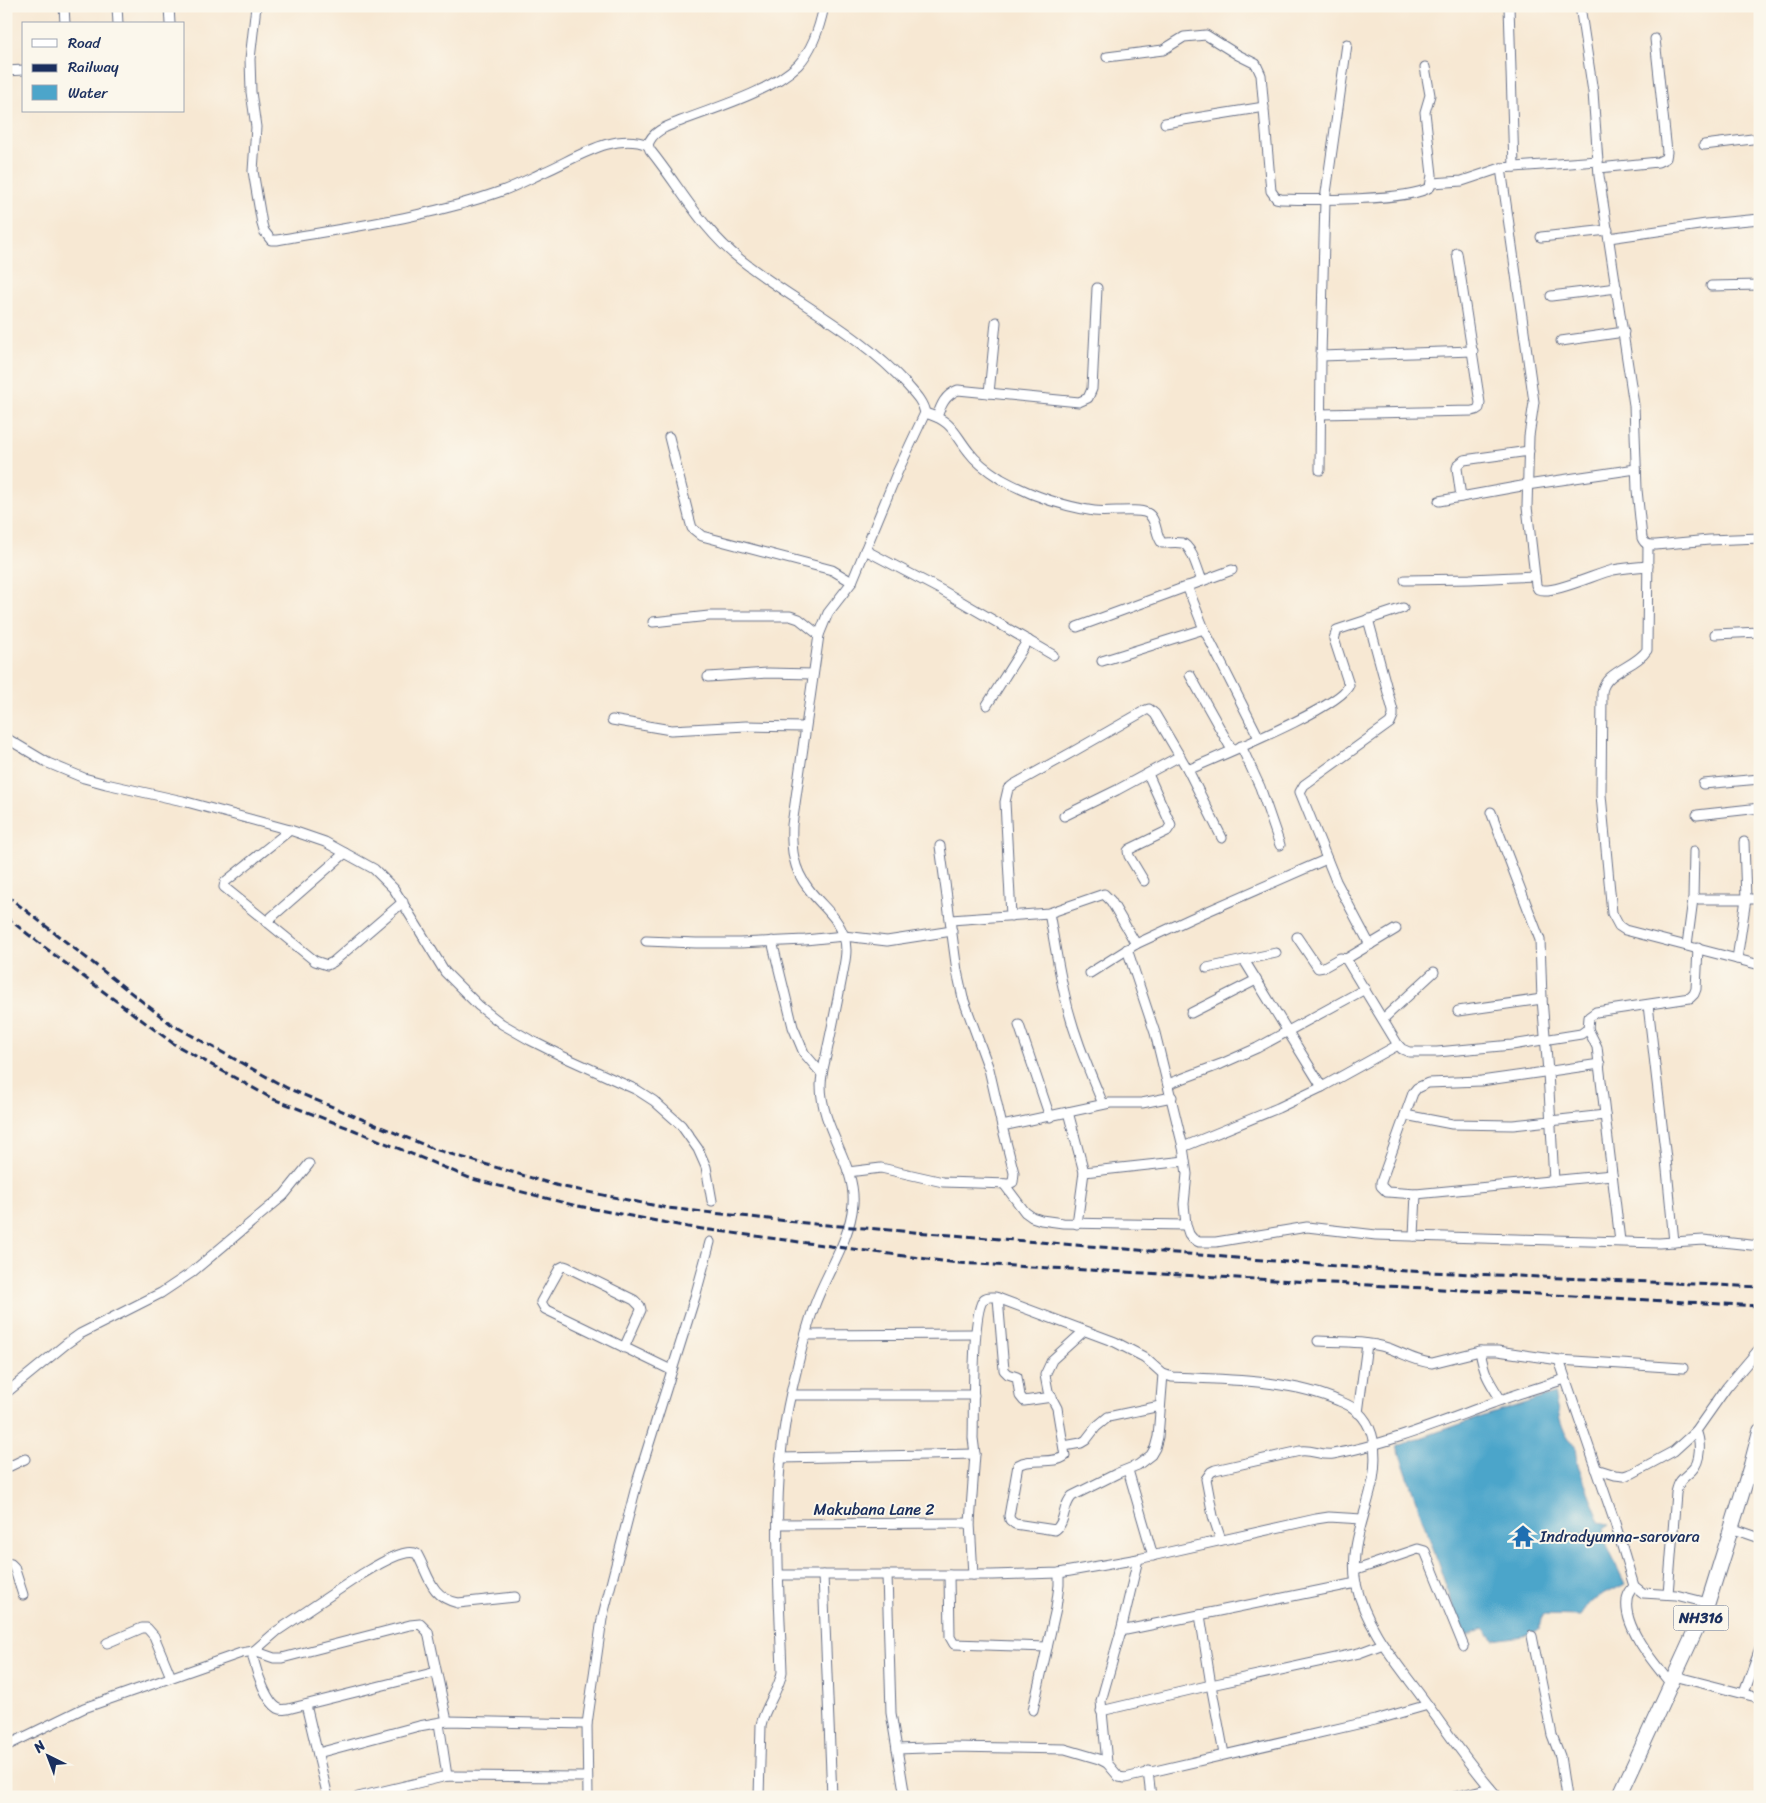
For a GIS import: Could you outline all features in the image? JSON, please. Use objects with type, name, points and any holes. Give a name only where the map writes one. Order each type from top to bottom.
[{"type":"highway","name":"NH316","points":[[1619,1797],[1708,1603],[1760,1431]]},
{"type":"street","points":[[64,6],[65,22]]},
{"type":"street","points":[[117,6],[118,22]]},
{"type":"street","points":[[169,6],[170,22]]},
{"type":"street","points":[[256,6],[250,59],[251,92],[256,127],[253,171],[262,224],[264,231],[271,240],[344,229],[437,209],[500,192],[607,144],[633,141],[648,145]]},
{"type":"street","points":[[648,145],[654,135],[668,126],[757,91],[781,79],[799,64],[812,44],[824,6]]},
{"type":"street","points":[[1508,6],[1514,167]]},
{"type":"street","points":[[1580,6],[1593,92],[1598,165],[1634,405],[1636,469],[1641,532],[1644,543],[1648,545],[1760,538]]},
{"type":"street","points":[[1107,57],[1163,50],[1184,37],[1206,35],[1256,64],[1261,75],[1273,195],[1281,199],[1325,200],[1419,193],[1430,187],[1432,183],[1425,112],[1430,96],[1425,67]]},
{"type":"street","points":[[1432,183],[1462,181],[1501,168],[1658,162],[1666,158],[1667,152],[1655,39]]},
{"type":"street","points":[[1320,470],[1325,200],[1346,44]]},
{"type":"street","points":[[6,72],[22,70]]},
{"type":"street","points":[[1165,123],[1264,107]]},
{"type":"street","points":[[1704,145],[1760,138]]},
{"type":"street","points":[[648,145],[701,221],[721,243],[760,275],[812,308],[889,366],[918,397],[925,413],[897,473],[852,582],[828,614],[819,635],[792,825],[791,846],[799,875],[808,889],[834,916],[844,936],[846,954],[822,1074],[821,1098],[825,1115],[853,1186],[853,1205],[848,1227],[837,1258],[814,1306],[791,1395],[780,1458],[778,1524],[782,1672],[780,1682],[763,1715],[761,1725],[759,1797]]},
{"type":"street","points":[[1501,168],[1534,402],[1528,451],[1527,507],[1538,589],[1559,588],[1611,571],[1648,566]]},
{"type":"street","points":[[1541,237],[1609,234],[1760,219]]},
{"type":"street","points":[[1320,414],[1476,410],[1480,408],[1457,252]]},
{"type":"street","points":[[1711,286],[1760,285]]},
{"type":"street","points":[[937,417],[941,404],[958,390],[1079,402],[1088,398],[1092,389],[1097,288]]},
{"type":"street","points":[[1551,296],[1617,288]]},
{"type":"street","points":[[989,393],[996,322]]},
{"type":"street","points":[[1561,341],[1624,332]]},
{"type":"street","points":[[1321,356],[1473,351]]},
{"type":"street","points":[[925,413],[945,421],[953,429],[969,453],[980,464],[1001,478],[1049,500],[1095,511],[1140,511],[1149,513],[1153,519],[1158,538],[1162,543],[1185,544],[1189,549],[1202,581]]},
{"type":"street","points":[[669,437],[690,521],[696,533],[832,570],[852,582]]},
{"type":"street","points":[[1461,497],[1457,468],[1464,460],[1528,451]]},
{"type":"street","points":[[1439,501],[1636,469]]},
{"type":"street","points":[[1648,545],[1647,650],[1639,659],[1608,680],[1603,685],[1602,692],[1601,795],[1612,913],[1619,926],[1625,930],[1760,965]]},
{"type":"street","points":[[865,550],[1053,655]]},
{"type":"street","points":[[1077,627],[1232,570]]},
{"type":"street","points":[[1405,580],[1535,576]]},
{"type":"street","points":[[1187,586],[1204,629],[1259,738]]},
{"type":"street","points":[[1188,770],[1330,703],[1348,688],[1348,679],[1334,639],[1335,634],[1342,627],[1403,608]]},
{"type":"street","points":[[653,622],[709,616],[790,616],[799,619],[819,635]]},
{"type":"street","points":[[1368,619],[1394,716],[1390,723],[1301,788],[1301,795],[1328,858],[1336,882],[1370,945]]},
{"type":"street","points":[[1102,662],[1204,629]]},
{"type":"street","points":[[1715,634],[1760,632]]},
{"type":"street","points":[[987,705],[1028,640]]},
{"type":"street","points":[[708,677],[768,673],[813,674]]},
{"type":"street","points":[[1190,675],[1232,750]]},
{"type":"street","points":[[1011,916],[1005,802],[1008,789],[1149,709],[1155,714],[1188,770],[1222,838]]},
{"type":"street","points":[[612,720],[671,730],[746,726],[806,727]]},
{"type":"street","points":[[6,738],[48,763],[92,780],[183,801],[290,830],[325,842],[374,869],[385,878],[403,902],[445,972],[479,1006],[502,1024],[530,1040],[637,1090],[654,1101],[680,1124],[698,1149],[706,1167],[712,1201]]},
{"type":"street","points":[[1241,746],[1260,787],[1280,845]]},
{"type":"street","points":[[1064,816],[1180,756]]},
{"type":"street","points":[[1144,882],[1128,851],[1167,831],[1171,825],[1148,774]]},
{"type":"street","points":[[1703,784],[1760,779]]},
{"type":"street","points":[[1697,815],[1760,808]]},
{"type":"street","points":[[1491,812],[1540,940],[1554,1181]]},
{"type":"street","points":[[290,830],[224,884],[226,890],[315,961],[327,965],[333,962],[403,902]]},
{"type":"street","points":[[1737,958],[1746,898],[1744,842]]},
{"type":"street","points":[[848,1172],[880,1168],[936,1181],[1004,1184],[1013,1182],[1014,1178],[989,1069],[964,998],[957,971],[940,846]]},
{"type":"street","points":[[1687,945],[1693,899],[1694,851]]},
{"type":"street","points":[[266,922],[345,853]]},
{"type":"street","points":[[1090,973],[1136,944],[1328,858]]},
{"type":"street","points":[[951,920],[1049,913],[1104,894],[1111,901],[1136,944]]},
{"type":"street","points":[[1693,899],[1760,899]]},
{"type":"street","points":[[1049,913],[1070,1016],[1103,1104]]},
{"type":"street","points":[[1297,937],[1318,968],[1324,967],[1340,958],[1346,959],[1396,929]]},
{"type":"street","points":[[646,941],[696,944],[844,936],[887,941],[952,931]]},
{"type":"street","points":[[772,941],[793,1027],[804,1053],[822,1074]]},
{"type":"street","points":[[1620,1241],[1598,1047],[1588,1029],[1589,1016],[1596,1012],[1684,1000],[1694,994],[1698,948]]},
{"type":"street","points":[[1127,949],[1155,1033],[1186,1161],[1187,1174],[1184,1204],[1186,1225],[1189,1234],[1199,1242],[1245,1238],[1307,1227],[1376,1235],[1674,1242],[1703,1240],[1760,1246]]},
{"type":"street","points":[[1207,968],[1276,953]]},
{"type":"street","points":[[1346,959],[1398,1045],[1405,1051],[1437,1052],[1512,1045],[1581,1034],[1588,1029]]},
{"type":"street","points":[[1244,960],[1322,1087]]},
{"type":"street","points":[[1382,1019],[1434,972]]},
{"type":"street","points":[[1192,1013],[1256,980]]},
{"type":"street","points":[[1168,1084],[1257,1048],[1364,989]]},
{"type":"street","points":[[1458,1011],[1542,999]]},
{"type":"street","points":[[1648,1005],[1674,1242]]},
{"type":"street","points":[[1018,1025],[1050,1116]]},
{"type":"street","points":[[1183,1147],[1278,1108],[1322,1087],[1398,1045]]},
{"type":"street","points":[[1600,1064],[1481,1081],[1428,1084],[1417,1088],[1413,1093],[1381,1186],[1387,1192],[1416,1194],[1612,1175]]},
{"type":"street","points":[[1002,1126],[1103,1104],[1118,1102],[1142,1103],[1172,1097]]},
{"type":"street","points":[[1068,1112],[1084,1172],[1076,1224]]},
{"type":"street","points":[[1405,1115],[1435,1121],[1473,1125],[1512,1125],[1605,1115]]},
{"type":"street","points":[[1084,1172],[1186,1161]]},
{"type":"street","points":[[6,1393],[80,1334],[161,1294],[191,1273],[284,1195],[309,1164]]},
{"type":"street","points":[[1004,1184],[1025,1212],[1032,1218],[1076,1224],[1186,1225]]},
{"type":"street","points":[[1414,1236],[1416,1194]]},
{"type":"street","points":[[588,1797],[587,1724],[602,1619],[638,1479],[695,1297],[710,1242]]},
{"type":"street","points":[[624,1348],[641,1310],[640,1306],[634,1300],[567,1267],[560,1268],[541,1302],[545,1309],[624,1348],[671,1370]]},
{"type":"street","points":[[973,1575],[970,1523],[975,1454],[973,1438],[976,1334],[981,1305],[984,1299],[988,1297],[998,1298],[1115,1342],[1144,1357],[1163,1374],[1172,1377],[1294,1386],[1323,1394],[1353,1408],[1371,1432],[1374,1444],[1376,1465],[1357,1535],[1356,1570],[1356,1583],[1370,1622],[1383,1644],[1456,1745],[1498,1797]]},
{"type":"street","points":[[998,1298],[1004,1370],[1008,1374],[1017,1377],[1020,1396],[1024,1401],[1052,1397]]},
{"type":"street","points":[[1084,1331],[1052,1360],[1047,1368],[1046,1383],[1056,1408],[1065,1452],[1063,1458],[1024,1462],[1018,1465],[1010,1516],[1012,1522],[1055,1530],[1061,1524],[1066,1504],[1072,1496],[1145,1461],[1155,1448],[1158,1437],[1163,1374]]},
{"type":"street","points":[[806,1334],[976,1334]]},
{"type":"street","points":[[1318,1341],[1367,1344],[1388,1348],[1424,1362],[1432,1363],[1480,1351],[1498,1351],[1560,1360],[1682,1368]]},
{"type":"street","points":[[1358,1413],[1367,1344]]},
{"type":"street","points":[[1596,1469],[1624,1476],[1674,1451],[1696,1430],[1727,1387],[1760,1348]]},
{"type":"street","points":[[1480,1351],[1483,1370],[1501,1400]]},
{"type":"street","points":[[1560,1360],[1634,1586],[1643,1593],[1668,1594],[1708,1603]]},
{"type":"street","points":[[1222,1540],[1209,1499],[1206,1479],[1211,1472],[1300,1451],[1313,1451],[1329,1455],[1374,1444],[1429,1427],[1565,1379]]},
{"type":"street","points":[[791,1395],[974,1395]]},
{"type":"street","points":[[1064,1446],[1086,1440],[1096,1427],[1108,1417],[1160,1406]]},
{"type":"street","points":[[1668,1594],[1676,1493],[1679,1481],[1694,1468],[1696,1463],[1700,1442],[1696,1430]]},
{"type":"street","points":[[780,1458],[975,1454]]},
{"type":"street","points":[[6,1468],[25,1459]]},
{"type":"street","points":[[1128,1470],[1153,1556]]},
{"type":"street","points":[[779,1575],[973,1575],[1059,1572],[1153,1556],[1316,1519],[1329,1517],[1362,1519]]},
{"type":"street","name":"Makubana Lane 2","points":[[778,1524],[970,1523]]},
{"type":"street","points":[[1731,1528],[1760,1538]]},
{"type":"street","points":[[1356,1570],[1422,1550],[1427,1555],[1464,1647]]},
{"type":"street","points":[[436,1672],[306,1705],[280,1709],[268,1699],[253,1658],[254,1651],[277,1632],[362,1574],[407,1552],[417,1554],[435,1591],[448,1601],[458,1603],[515,1596]]},
{"type":"street","points":[[1107,1763],[1101,1711],[1103,1691],[1121,1631],[1138,1559]]},
{"type":"street","points":[[6,1563],[14,1567],[23,1595]]},
{"type":"street","points":[[1033,1710],[1057,1600],[1059,1572]]},
{"type":"street","points":[[823,1575],[832,1797]]},
{"type":"street","points":[[887,1575],[891,1713],[905,1797]]},
{"type":"street","points":[[949,1575],[950,1637],[954,1644],[1047,1647]]},
{"type":"street","points":[[1121,1631],[1356,1583]]},
{"type":"street","points":[[1634,1586],[1627,1598],[1631,1622],[1642,1646],[1673,1680],[1744,1692],[1760,1698]]},
{"type":"street","points":[[1200,1615],[1224,1754]]},
{"type":"street","points":[[6,1746],[84,1708],[170,1676],[240,1653],[254,1651],[274,1658],[282,1658],[420,1624],[428,1632],[436,1672],[443,1722],[447,1776]]},
{"type":"street","points":[[107,1644],[142,1628],[147,1628],[154,1636],[170,1676]]},
{"type":"street","points":[[1532,1636],[1552,1735],[1560,1756],[1566,1797]]},
{"type":"street","points":[[1101,1711],[1358,1653],[1383,1644]]},
{"type":"street","points":[[1744,1692],[1760,1649]]},
{"type":"street","points":[[306,1705],[328,1797]]},
{"type":"street","points":[[897,1749],[953,1747],[1051,1748],[1077,1752],[1099,1759],[1107,1763],[1119,1777],[1125,1778],[1375,1720],[1428,1705]]},
{"type":"street","points":[[318,1752],[410,1728],[443,1722],[587,1724]]},
{"type":"street","points":[[1148,1772],[1151,1797]]},
{"type":"street","points":[[358,1797],[447,1776],[587,1777]]},
{"type":"street","points":[[1454,1797],[1490,1788]]},
{"type":"water","points":[[1554,1394],[1567,1437],[1576,1445],[1578,1466],[1600,1522],[1610,1524],[1604,1528],[1606,1544],[1625,1584],[1590,1602],[1580,1616],[1542,1615],[1539,1629],[1530,1635],[1494,1640],[1484,1629],[1464,1637],[1397,1446]]},
{"type":"railway","points":[[6,895],[171,1024],[287,1088],[434,1149],[559,1186],[667,1208],[815,1224],[1386,1270],[1760,1287]]},
{"type":"railway","points":[[6,917],[174,1044],[273,1099],[472,1179],[573,1205],[688,1227],[957,1263],[1760,1306]]},
{"type":"place","name":"Indradyumna-sarovara","points":[[1523,1536]]}]
